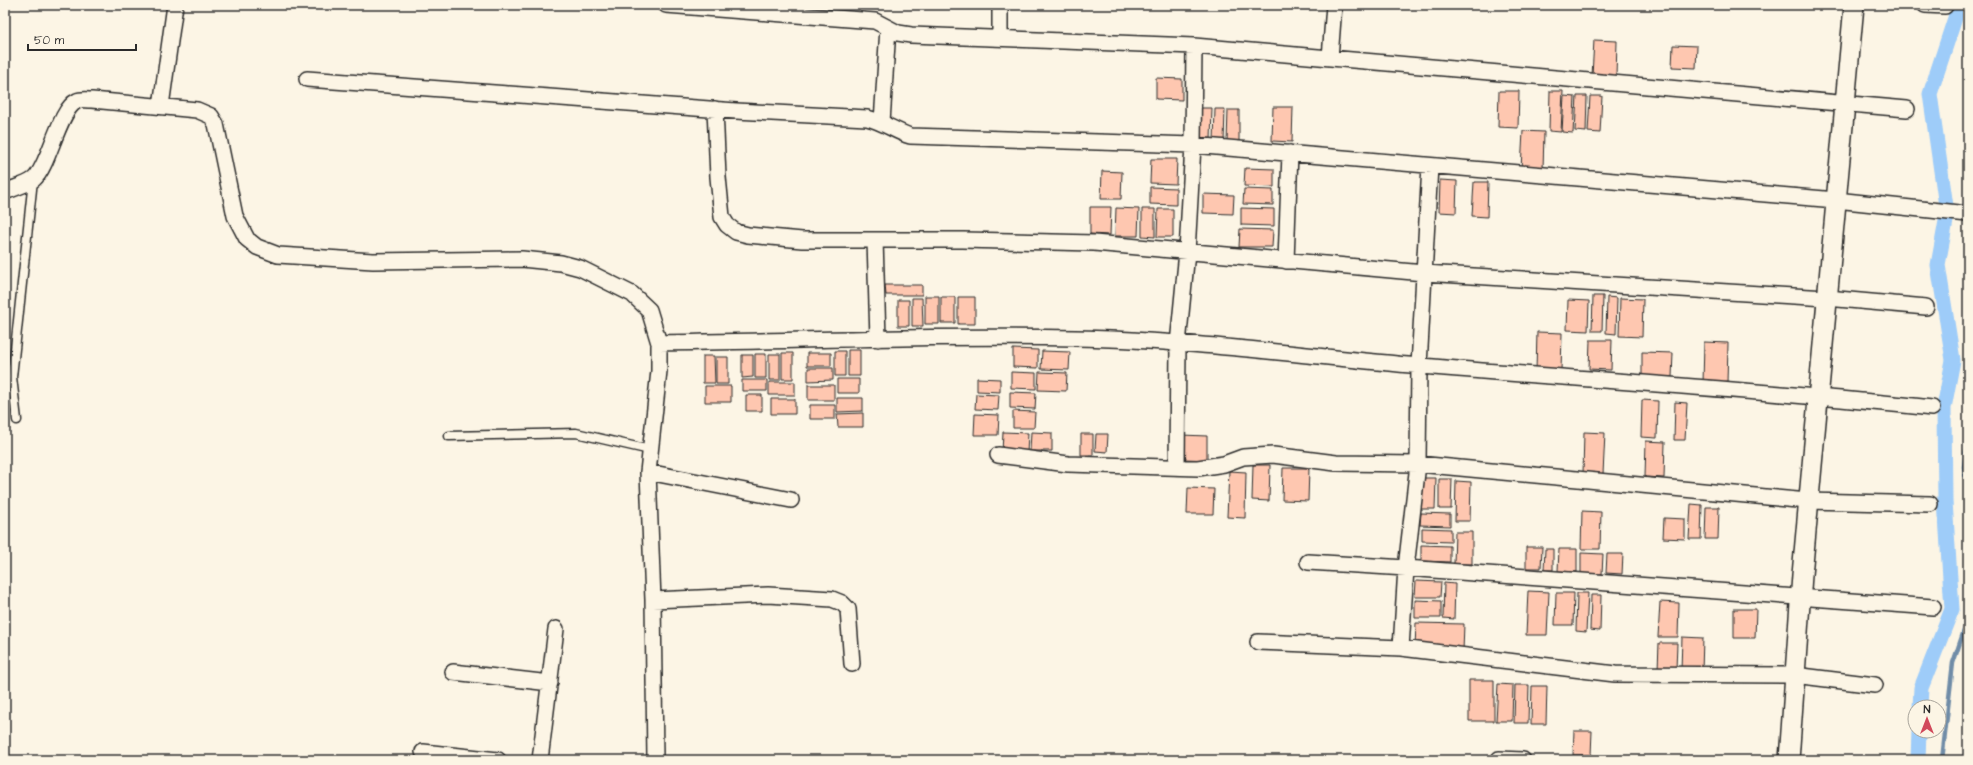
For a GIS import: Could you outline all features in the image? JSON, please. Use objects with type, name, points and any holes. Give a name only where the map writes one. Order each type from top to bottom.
[{"type":"street","points":[[161,106],[175,5]]},
{"type":"street","points":[[666,5],[875,21],[898,32],[911,35],[1194,46],[1907,109]]},
{"type":"street","points":[[1000,5],[1000,38]]},
{"type":"street","points":[[1330,58],[1334,5]]},
{"type":"street","points":[[1789,760],[1808,501],[1854,5]]},
{"type":"street","points":[[1925,5],[1945,6]]},
{"type":"street","points":[[882,122],[888,28]]},
{"type":"street","points":[[1177,467],[1178,344],[1187,252],[1193,145],[1194,46]]},
{"type":"street","points":[[307,79],[715,109],[867,118],[882,122],[896,131],[910,136],[1193,145],[1836,200],[1968,214]]},
{"type":"street","points":[[5,192],[33,180],[39,172],[60,124],[71,106],[77,101],[92,100],[197,110],[211,116],[216,124],[235,216],[247,239],[257,247],[278,255],[373,261],[522,259],[561,263],[580,268],[632,294],[649,310],[658,343],[658,370],[648,472],[653,600],[655,760]]},
{"type":"street","points":[[715,109],[722,216],[727,225],[736,232],[748,235],[802,240],[1094,243],[1424,273],[1827,298],[1926,307]]},
{"type":"street","points":[[1286,261],[1290,153]]},
{"type":"street","points":[[1401,648],[1406,568],[1418,464],[1419,366],[1430,166]]},
{"type":"street","points":[[875,240],[878,339]]},
{"type":"street","points":[[658,343],[878,339],[1078,338],[1178,344],[1419,366],[1818,396],[1932,408]]},
{"type":"street","points":[[998,455],[1018,459],[1068,464],[1177,467],[1212,467],[1243,457],[1273,455],[1336,463],[1418,464],[1808,501],[1930,504]]},
{"type":"street","points":[[648,472],[791,500]]},
{"type":"street","points":[[1308,562],[1406,568],[1933,608]]},
{"type":"street","points":[[653,600],[768,595],[832,599],[842,603],[848,609],[852,664]]},
{"type":"street","points":[[540,760],[556,629]]},
{"type":"street","points":[[1258,642],[1401,648],[1480,659],[1615,674],[1794,676],[1875,685]]},
{"type":"street","points":[[453,672],[550,683]]},
{"type":"street","points":[[423,752],[498,760]]},
{"type":"street","points":[[1499,759],[1523,760]]},
{"type":"lane","points":[[16,420],[12,377],[33,180]]},
{"type":"lane","points":[[449,436],[576,433],[650,450]]},
{"type":"building","points":[[1594,40],[1617,41],[1616,77],[1592,76]]},
{"type":"building","points":[[1673,45],[1697,46],[1696,68],[1672,67]]},
{"type":"building","points":[[1156,78],[1182,79],[1182,100],[1156,99]]},
{"type":"building","points":[[1499,91],[1519,91],[1518,128],[1498,127]]},
{"type":"building","points":[[1550,91],[1563,91],[1561,132],[1549,131]]},
{"type":"building","points":[[1564,96],[1575,97],[1573,133],[1562,132]]},
{"type":"building","points":[[1577,96],[1587,96],[1586,132],[1575,131]]},
{"type":"building","points":[[1590,96],[1602,96],[1600,133],[1588,132]]},
{"type":"building","points":[[1273,107],[1293,107],[1292,142],[1272,141]]},
{"type":"building","points":[[1200,108],[1212,108],[1211,140],[1199,140]]},
{"type":"building","points":[[1215,109],[1225,109],[1224,142],[1214,141]]},
{"type":"building","points":[[1228,110],[1239,110],[1239,142],[1227,142]]},
{"type":"building","points":[[1523,131],[1544,132],[1543,170],[1521,169]]},
{"type":"building","points":[[1151,159],[1177,159],[1176,184],[1150,183]]},
{"type":"building","points":[[1245,168],[1274,169],[1274,187],[1244,186]]},
{"type":"building","points":[[1102,171],[1122,172],[1121,199],[1101,199]]},
{"type":"building","points":[[1440,180],[1457,181],[1456,213],[1439,212]]},
{"type":"building","points":[[1474,182],[1488,182],[1487,217],[1472,216]]},
{"type":"building","points":[[1150,187],[1176,188],[1176,205],[1150,204]]},
{"type":"building","points":[[1244,189],[1273,190],[1273,205],[1243,204]]},
{"type":"building","points":[[1203,194],[1234,195],[1233,214],[1203,213]]},
{"type":"building","points":[[1090,207],[1111,207],[1110,235],[1090,234]]},
{"type":"building","points":[[1116,208],[1139,209],[1138,236],[1115,236]]},
{"type":"building","points":[[1241,208],[1274,209],[1274,226],[1241,225]]},
{"type":"building","points":[[1142,209],[1155,209],[1155,237],[1142,236]]},
{"type":"building","points":[[1158,209],[1173,209],[1173,237],[1157,237]]},
{"type":"building","points":[[1240,229],[1273,230],[1272,247],[1239,247]]},
{"type":"building","points":[[885,285],[922,285],[922,295],[886,295]]},
{"type":"building","points":[[925,296],[939,296],[939,324],[925,324]]},
{"type":"building","points":[[1593,296],[1603,296],[1602,331],[1592,331]]},
{"type":"building","points":[[941,297],[955,297],[955,323],[941,323]]},
{"type":"building","points":[[958,297],[975,297],[975,324],[958,324]]},
{"type":"building","points":[[1607,297],[1617,298],[1616,334],[1606,333]]},
{"type":"building","points":[[912,298],[922,298],[923,326],[912,326]]},
{"type":"building","points":[[1620,298],[1643,299],[1642,337],[1619,336]]},
{"type":"building","points":[[898,300],[909,300],[909,326],[898,326]]},
{"type":"building","points":[[1568,300],[1589,301],[1588,331],[1567,330]]},
{"type":"building","points":[[1537,332],[1562,333],[1561,371],[1536,371]]},
{"type":"building","points":[[1590,340],[1612,340],[1611,370],[1589,369]]},
{"type":"building","points":[[1704,342],[1728,343],[1727,383],[1703,383]]},
{"type":"building","points":[[1013,349],[1038,350],[1038,368],[1013,367]]},
{"type":"building","points":[[848,350],[860,350],[860,376],[848,376]]},
{"type":"building","points":[[835,351],[845,351],[845,376],[835,376]]},
{"type":"building","points":[[1042,351],[1070,352],[1069,370],[1041,369]]},
{"type":"building","points":[[1642,352],[1673,353],[1672,377],[1642,376]]},
{"type":"building","points":[[782,353],[793,353],[793,379],[782,379]]},
{"type":"building","points":[[807,353],[831,353],[831,366],[807,366]]},
{"type":"building","points":[[755,354],[766,354],[766,378],[755,378]]},
{"type":"building","points":[[769,354],[780,354],[780,380],[769,380]]},
{"type":"building","points":[[742,355],[753,355],[753,377],[742,378]]},
{"type":"building","points":[[703,356],[714,356],[715,383],[703,383]]},
{"type":"building","points":[[716,357],[728,357],[728,384],[716,384]]},
{"type":"building","points":[[808,368],[833,368],[833,380],[808,381]]},
{"type":"building","points":[[1011,372],[1036,373],[1036,389],[1011,388]]},
{"type":"building","points":[[1039,372],[1067,373],[1066,391],[1038,390]]},
{"type":"building","points":[[977,378],[1000,379],[1000,392],[977,391]]},
{"type":"building","points":[[837,379],[859,379],[859,393],[837,393]]},
{"type":"building","points":[[742,380],[767,380],[767,391],[742,391]]},
{"type":"building","points":[[769,382],[795,382],[795,395],[769,395]]},
{"type":"building","points":[[808,385],[834,385],[834,400],[808,400]]},
{"type":"building","points":[[705,386],[731,386],[731,402],[705,402]]},
{"type":"building","points":[[1010,392],[1036,393],[1035,409],[1010,408]]},
{"type":"building","points":[[976,394],[999,395],[998,410],[975,409]]},
{"type":"building","points":[[746,395],[762,395],[762,411],[746,411]]},
{"type":"building","points":[[837,398],[863,398],[863,411],[837,412]]},
{"type":"building","points":[[771,399],[795,399],[795,414],[771,414]]},
{"type":"building","points":[[1642,400],[1658,401],[1657,438],[1641,437]]},
{"type":"building","points":[[1675,402],[1687,403],[1685,440],[1674,440]]},
{"type":"building","points":[[810,405],[835,405],[835,419],[810,419]]},
{"type":"building","points":[[1013,411],[1035,412],[1034,428],[1013,428]]},
{"type":"building","points":[[863,413],[863,427],[838,427],[837,414]]},
{"type":"building","points":[[975,414],[999,415],[998,435],[974,435]]},
{"type":"building","points":[[1003,432],[1028,433],[1027,454],[1002,453]]},
{"type":"building","points":[[1031,432],[1052,433],[1052,451],[1030,451]]},
{"type":"building","points":[[1584,432],[1605,433],[1603,474],[1583,474]]},
{"type":"building","points":[[1081,434],[1093,434],[1093,455],[1081,455]]},
{"type":"building","points":[[1096,434],[1108,434],[1107,452],[1095,451]]},
{"type":"building","points":[[1181,435],[1207,436],[1207,463],[1181,462]]},
{"type":"building","points":[[1646,441],[1665,442],[1664,478],[1645,477]]},
{"type":"building","points":[[1253,465],[1270,465],[1269,501],[1252,500]]},
{"type":"building","points":[[1283,468],[1309,468],[1308,501],[1282,500]]},
{"type":"building","points":[[1229,471],[1246,472],[1245,518],[1227,517]]},
{"type":"building","points":[[1422,478],[1436,478],[1435,509],[1421,509]]},
{"type":"building","points":[[1439,479],[1452,479],[1451,509],[1439,509]]},
{"type":"building","points":[[1456,481],[1471,482],[1470,521],[1455,521]]},
{"type":"building","points":[[1188,488],[1214,489],[1213,514],[1187,514]]},
{"type":"building","points":[[1691,504],[1702,505],[1701,539],[1689,539]]},
{"type":"building","points":[[1706,507],[1719,507],[1718,539],[1705,539]]},
{"type":"building","points":[[1582,511],[1601,512],[1600,549],[1581,549]]},
{"type":"building","points":[[1421,513],[1450,514],[1450,526],[1420,525]]},
{"type":"building","points":[[1664,518],[1685,519],[1685,539],[1663,538]]},
{"type":"building","points":[[1422,528],[1451,529],[1451,542],[1422,541]]},
{"type":"building","points":[[1455,532],[1472,532],[1472,564],[1454,564]]},
{"type":"building","points":[[1421,545],[1450,546],[1450,562],[1421,561]]},
{"type":"building","points":[[1526,547],[1542,547],[1541,568],[1526,568]]},
{"type":"building","points":[[1545,549],[1553,549],[1553,570],[1544,570]]},
{"type":"building","points":[[1559,549],[1577,549],[1577,572],[1558,571]]},
{"type":"building","points":[[1581,553],[1603,554],[1602,574],[1581,574]]},
{"type":"building","points":[[1607,554],[1623,554],[1622,574],[1606,573]]},
{"type":"building","points":[[1416,581],[1441,582],[1440,597],[1415,597]]},
{"type":"building","points":[[1444,583],[1455,584],[1454,619],[1443,618]]},
{"type":"building","points":[[1528,591],[1549,592],[1547,635],[1526,635]]},
{"type":"building","points":[[1556,593],[1574,593],[1573,625],[1555,625]]},
{"type":"building","points":[[1577,593],[1588,593],[1586,632],[1576,631]]},
{"type":"building","points":[[1591,595],[1601,595],[1600,631],[1590,630]]},
{"type":"building","points":[[1415,600],[1441,601],[1441,618],[1415,618]]},
{"type":"building","points":[[1660,602],[1679,603],[1678,637],[1658,637]]},
{"type":"building","points":[[1734,609],[1756,609],[1755,638],[1734,638]]},
{"type":"building","points":[[1416,623],[1464,624],[1463,651],[1415,649]]},
{"type":"building","points":[[1682,637],[1703,638],[1702,672],[1681,671]]},
{"type":"building","points":[[1659,643],[1677,643],[1676,669],[1658,669]]},
{"type":"building","points":[[1469,680],[1494,680],[1494,721],[1469,721]]},
{"type":"building","points":[[1498,684],[1513,685],[1512,721],[1496,721]]},
{"type":"building","points":[[1515,685],[1529,685],[1528,723],[1514,723]]},
{"type":"building","points":[[1532,686],[1547,686],[1546,724],[1531,724]]},
{"type":"building","points":[[1574,731],[1592,731],[1591,755],[1573,755]]},
{"type":"waterway","points":[[1946,206],[1930,94],[1956,15],[1953,5]]},
{"type":"waterway","points":[[1920,699],[1921,688],[1952,609],[1945,501],[1944,408],[1953,360],[1938,265],[1946,221]]},
{"type":"waterway","points":[[1968,450],[1966,451],[1964,467],[1968,491]]},
{"type":"waterway","points":[[1942,760],[1953,663],[1968,619]]},
{"type":"waterway","points":[[1918,760],[1919,739]]}]
